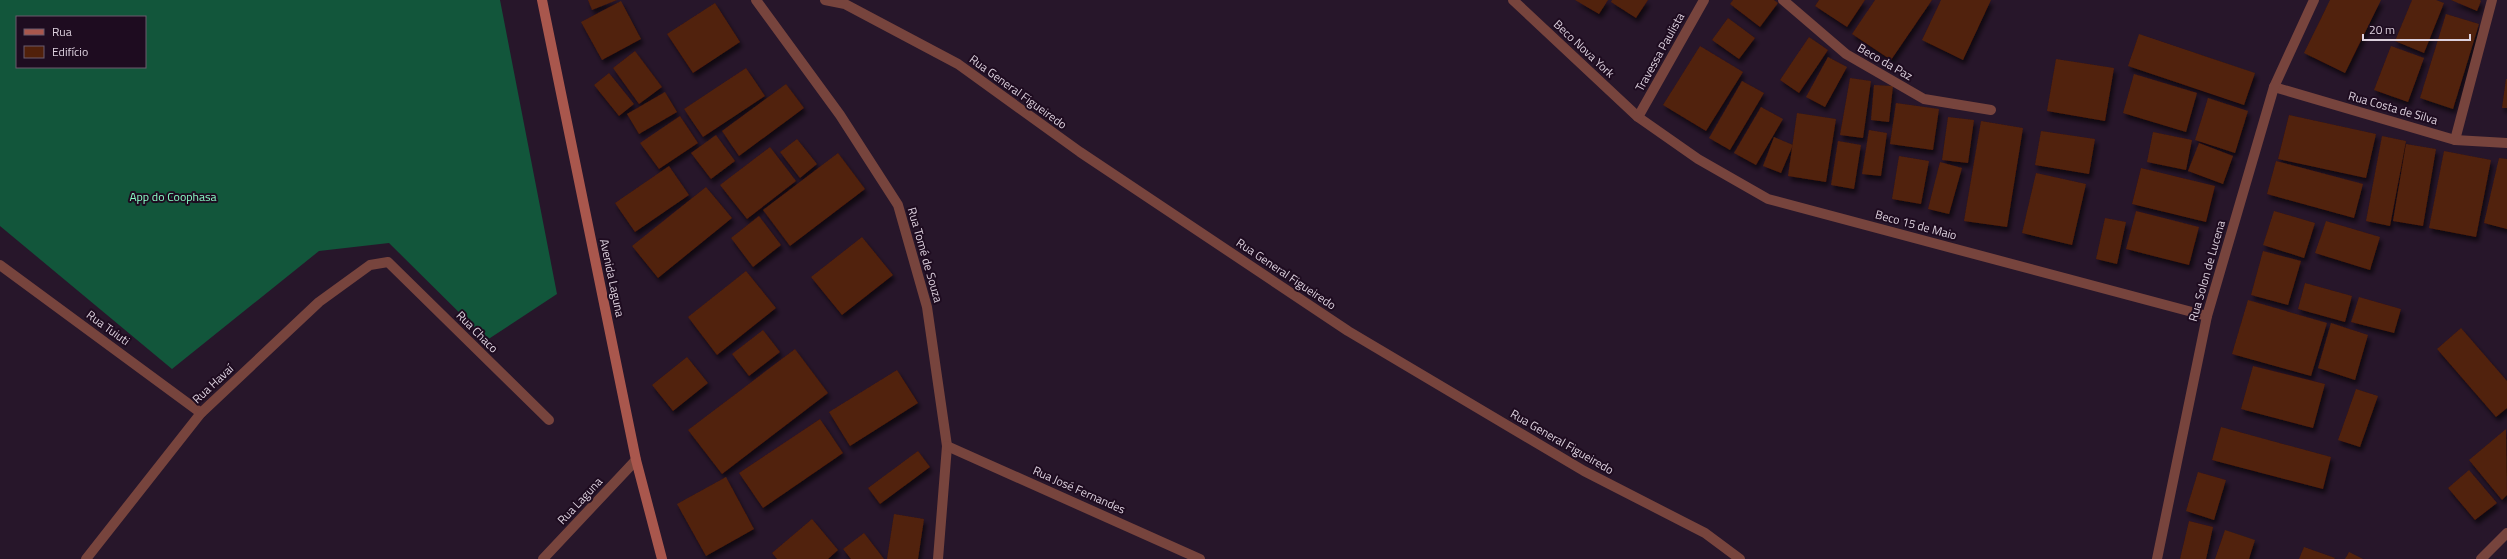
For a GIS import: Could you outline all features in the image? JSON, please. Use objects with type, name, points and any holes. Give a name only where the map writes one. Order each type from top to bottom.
[{"type":"main road","name":"Avenida Laguna","points":[[542,0],[636,460],[662,559]]},
{"type":"street","name":"Rua Tomé de Souza","points":[[756,0],[840,115],[898,205],[927,307],[947,446],[938,559]]},
{"type":"street","name":"Rua General Figueiredo","points":[[825,0],[846,4],[958,64],[1080,152],[1348,331],[1584,471],[1705,533],[1740,559]]},
{"type":"street","name":"Beco Nova York","points":[[1513,0],[1638,117]]},
{"type":"street","name":"Travessa Paulista","points":[[1638,117],[1704,0]]},
{"type":"street","name":"Beco da Paz","points":[[1783,0],[1846,54],[1924,99],[1991,110]]},
{"type":"street","name":"Rua Solon de Lucena","points":[[2157,559],[2206,316],[2274,87],[2314,0]]},
{"type":"street","points":[[2455,140],[2492,0]]},
{"type":"street","name":"Rua Costa de Silva","points":[[2274,87],[2455,140],[2507,143]]},
{"type":"street","name":"Beco 15 de Maio","points":[[1638,117],[1698,160],[1768,199],[2206,316]]},
{"type":"street","name":"Rua Havaí","points":[[86,559],[201,413],[320,302],[370,266],[388,262]]},
{"type":"street","name":"Rua Chaco","points":[[388,262],[549,420]]},
{"type":"street","name":"Rua Tuiuti","points":[[0,265],[201,413]]},
{"type":"street","name":"Rua José Fernandes","points":[[947,446],[1200,559]]},
{"type":"street","name":"Rua Laguna","points":[[543,559],[636,460]]},
{"type":"street","points":[[2481,559],[2507,533]]},
{"type":"green space","name":"App do Coophasa","points":[[0,0],[500,0],[557,294],[487,340],[389,243],[319,251],[172,369],[0,226]]},
{"type":"building","points":[[588,0],[617,0],[592,10]]},
{"type":"building","points":[[1575,0],[1608,0],[1599,14]]},
{"type":"building","points":[[1612,0],[1648,0],[1636,18],[1611,2]]},
{"type":"building","points":[[1733,0],[1774,0],[1778,3],[1760,27],[1730,4]]},
{"type":"building","points":[[1819,0],[1865,0],[1847,27],[1815,6]]},
{"type":"building","points":[[1875,0],[1932,0],[1891,60],[1852,34]]},
{"type":"building","points":[[1941,0],[1991,0],[1963,60],[1922,40]]},
{"type":"building","points":[[2330,0],[2381,0],[2345,73],[2304,53]]},
{"type":"building","points":[[2412,0],[2436,0],[2444,3],[2424,53],[2395,41]]},
{"type":"building","points":[[2451,0],[2480,0],[2481,1],[2477,11]]},
{"type":"building","points":[[621,1],[641,39],[602,60],[581,22]]},
{"type":"building","points":[[715,3],[740,42],[693,73],[667,34]]},
{"type":"building","points":[[2446,14],[2479,24],[2453,109],[2420,98]]},
{"type":"building","points":[[1728,18],[1755,38],[1739,59],[1712,40]]},
{"type":"building","points":[[2139,34],[2255,73],[2244,105],[2128,66]]},
{"type":"building","points":[[1809,37],[1828,50],[1799,93],[1780,80]]},
{"type":"building","points":[[1700,46],[1743,72],[1706,131],[1663,105]]},
{"type":"building","points":[[2391,46],[2424,58],[2408,102],[2374,90]]},
{"type":"building","points":[[635,51],[662,87],[639,104],[613,68]]},
{"type":"building","points":[[1828,57],[1847,67],[1825,107],[1806,97]]},
{"type":"building","points":[[2056,59],[2114,68],[2105,121],[2047,111]]},
{"type":"building","points":[[746,68],[765,96],[703,137],[684,109]]},
{"type":"building","points":[[609,73],[634,104],[619,116],[594,85]]},
{"type":"building","points":[[2134,74],[2197,93],[2186,132],[2123,113]]},
{"type":"building","points":[[1850,78],[1871,81],[1863,138],[1840,135]]},
{"type":"building","points":[[2506,79],[2507,108],[2502,108]]},
{"type":"building","points":[[1742,81],[1764,93],[1730,150],[1709,138]]},
{"type":"building","points":[[786,84],[804,108],[739,156],[722,131]]},
{"type":"building","points":[[1874,85],[1893,86],[1889,122],[1871,120]]},
{"type":"building","points":[[665,92],[677,112],[639,134],[627,114]]},
{"type":"building","points":[[2208,98],[2248,111],[2235,153],[2195,140]]},
{"type":"building","points":[[1896,103],[1939,109],[1933,150],[1890,144]]},
{"type":"building","points":[[1761,107],[1783,119],[1756,165],[1734,153]]},
{"type":"building","points":[[1797,113],[1836,119],[1826,182],[1788,176]]},
{"type":"building","points":[[2289,115],[2376,134],[2366,178],[2278,159]]},
{"type":"building","points":[[680,116],[698,143],[659,169],[640,143]]},
{"type":"building","points":[[1948,117],[1974,120],[1968,163],[1942,160]]},
{"type":"building","points":[[1981,121],[2023,128],[2007,227],[1964,221]]},
{"type":"building","points":[[1869,130],[1887,133],[1881,176],[1862,174]]},
{"type":"building","points":[[2041,131],[2095,139],[2089,174],[2035,165]]},
{"type":"building","points":[[2153,132],[2192,140],[2186,170],[2147,162]]},
{"type":"building","points":[[716,135],[735,161],[711,179],[691,153]]},
{"type":"building","points":[[2382,136],[2406,141],[2390,226],[2366,221]]},
{"type":"building","points":[[1774,137],[1793,145],[1781,173],[1763,166]]},
{"type":"building","points":[[797,139],[817,164],[800,178],[780,152]]},
{"type":"building","points":[[1838,141],[1861,145],[1854,189],[1831,185]]},
{"type":"building","points":[[2199,143],[2233,156],[2223,184],[2188,171]]},
{"type":"building","points":[[2406,144],[2436,149],[2423,226],[2393,221]]},
{"type":"building","points":[[770,147],[796,181],[747,219],[720,185]]},
{"type":"building","points":[[2444,151],[2491,160],[2476,237],[2429,228]]},
{"type":"building","points":[[838,153],[865,189],[790,246],[763,210]]},
{"type":"building","points":[[1899,156],[1929,161],[1921,204],[1892,199]]},
{"type":"building","points":[[2499,158],[2507,159],[2507,229],[2484,223]]},
{"type":"building","points":[[2276,161],[2363,184],[2354,218],[2267,194]]},
{"type":"building","points":[[1940,162],[1962,168],[1949,214],[1928,209]]},
{"type":"building","points":[[669,166],[689,195],[635,232],[615,203]]},
{"type":"building","points":[[2141,168],[2215,186],[2206,222],[2132,204]]},
{"type":"building","points":[[2036,173],[2086,184],[2072,245],[2022,233]]},
{"type":"building","points":[[706,187],[732,218],[658,278],[632,246]]},
{"type":"building","points":[[2136,211],[2199,227],[2189,265],[2126,249]]},
{"type":"building","points":[[2274,211],[2315,223],[2304,258],[2263,245]]},
{"type":"building","points":[[759,216],[781,245],[753,267],[731,238]]},
{"type":"building","points":[[2105,218],[2126,222],[2117,264],[2096,259]]},
{"type":"building","points":[[2326,221],[2380,237],[2370,270],[2315,253]]},
{"type":"building","points":[[862,237],[893,275],[842,315],[811,277]]},
{"type":"building","points":[[2263,251],[2301,261],[2288,305],[2251,295]]},
{"type":"building","points":[[746,271],[776,308],[717,355],[688,317]]},
{"type":"building","points":[[2305,283],[2352,296],[2345,322],[2298,309]]},
{"type":"building","points":[[2359,297],[2401,309],[2394,333],[2351,322]]},
{"type":"building","points":[[2248,300],[2327,323],[2311,376],[2232,354]]},
{"type":"building","points":[[2331,323],[2368,335],[2355,380],[2318,368]]},
{"type":"building","points":[[2461,328],[2507,381],[2507,408],[2496,417],[2437,349]]},
{"type":"building","points":[[763,330],[780,352],[749,376],[732,354]]},
{"type":"building","points":[[795,349],[828,393],[722,474],[688,430]]},
{"type":"building","points":[[687,357],[708,383],[673,411],[652,385]]},
{"type":"building","points":[[2253,366],[2325,384],[2313,428],[2241,409]]},
{"type":"building","points":[[897,370],[918,403],[850,446],[829,412]]},
{"type":"building","points":[[2356,389],[2378,396],[2360,447],[2338,440]]},
{"type":"building","points":[[820,419],[843,453],[763,508],[739,473]]},
{"type":"building","points":[[2221,427],[2331,457],[2323,489],[2212,460]]},
{"type":"building","points":[[2506,429],[2507,495],[2502,500],[2469,460]]},
{"type":"building","points":[[918,451],[930,467],[880,504],[868,488]]},
{"type":"building","points":[[2469,470],[2497,503],[2475,520],[2448,488]]},
{"type":"building","points":[[2198,472],[2226,480],[2214,520],[2186,511]]},
{"type":"building","points":[[726,477],[754,529],[706,556],[677,504]]},
{"type":"building","points":[[894,514],[924,519],[918,559],[887,559]]},
{"type":"building","points":[[812,519],[838,550],[828,559],[777,559],[772,553]]},
{"type":"building","points":[[2189,521],[2213,527],[2206,559],[2180,559]]},
{"type":"building","points":[[2225,530],[2255,540],[2249,559],[2215,559]]},
{"type":"building","points":[[864,533],[884,559],[851,559],[843,549]]},
{"type":"building","points":[[2304,547],[2335,558],[2299,559]]},
{"type":"building","points":[[2349,552],[2363,559],[2345,559]]}]
